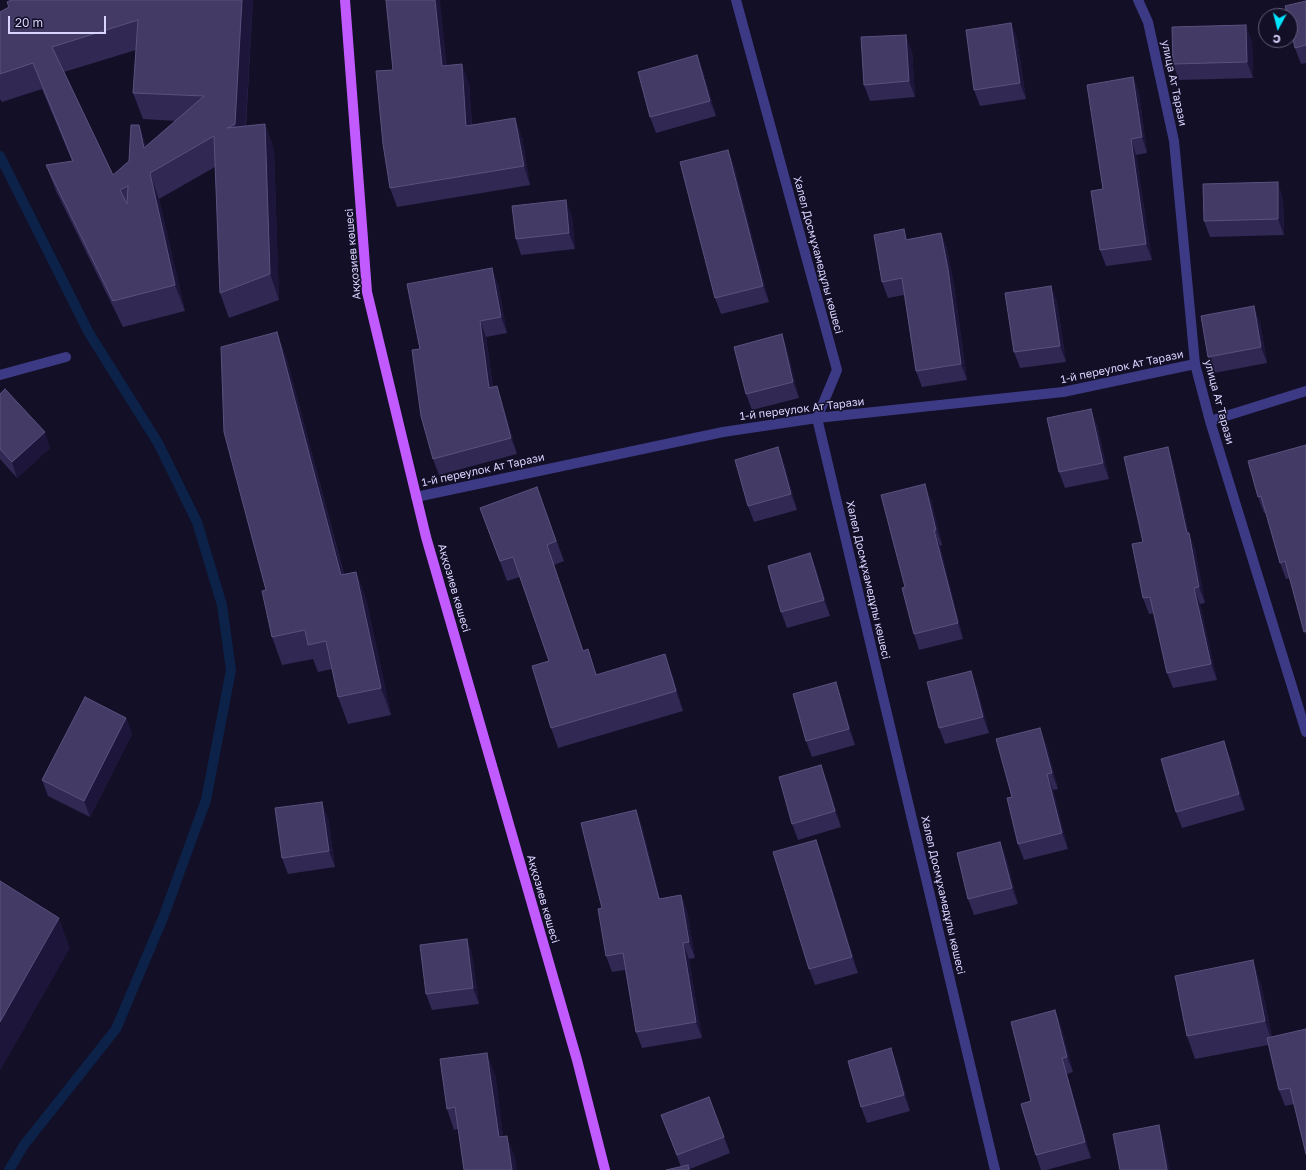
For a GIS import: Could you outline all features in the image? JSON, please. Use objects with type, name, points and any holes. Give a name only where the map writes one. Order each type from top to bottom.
[{"type":"main road","name":"Аққозиев көшесі","points":[[345,0],[367,292],[416,497],[577,1060],[605,1170]]},
{"type":"street","name":"Халел Досмұхамедұлы көшесі","points":[[736,0],[837,370],[817,418],[995,1170]]},
{"type":"street","name":"улица Ат Тарази","points":[[1138,0],[1148,22],[1174,141],[1195,364],[1210,421],[1306,732]]},
{"type":"street","points":[[0,375],[66,357]]},
{"type":"street","name":"1-й переулок Ат Тарази","points":[[416,497],[722,432],[817,418],[1063,392],[1195,364]]},
{"type":"street","points":[[1210,421],[1306,390]]},
{"type":"building","points":[[11,0],[242,0],[235,124],[227,128],[265,124],[270,274],[220,293],[214,136],[150,173],[175,285],[113,301],[46,165],[73,161],[33,63],[0,74],[0,12],[9,7],[7,2]],"holes":[[[138,20],[133,93],[204,96],[144,148],[139,125],[131,125],[129,161],[113,175],[52,47]],[[128,186],[127,204],[120,190]]]},
{"type":"building","points":[[386,0],[435,0],[442,66],[462,64],[466,126],[515,118],[524,166],[390,188],[383,144],[376,71],[393,70]]},
{"type":"building","points":[[1306,1],[1306,45],[1298,47],[1298,8],[1286,8],[1285,6]]},
{"type":"building","points":[[1011,23],[1020,83],[974,90],[966,30]]},
{"type":"building","points":[[1246,25],[1247,62],[1173,64],[1172,27]]},
{"type":"building","points":[[906,35],[909,81],[864,85],[861,37]]},
{"type":"building","points":[[697,55],[710,101],[650,117],[638,72]]},
{"type":"building","points":[[1133,77],[1142,137],[1131,139],[1146,244],[1100,250],[1091,191],[1103,189],[1087,85]]},
{"type":"building","points":[[728,150],[763,286],[715,298],[680,162]]},
{"type":"building","points":[[1278,182],[1278,219],[1204,221],[1203,184]]},
{"type":"building","points":[[566,200],[569,233],[516,239],[512,206]]},
{"type":"building","points":[[904,229],[906,240],[941,233],[948,269],[961,364],[916,371],[902,278],[882,282],[874,235]]},
{"type":"building","points":[[492,268],[501,317],[480,321],[489,388],[497,386],[511,438],[433,459],[421,416],[412,350],[420,349],[407,284]]},
{"type":"building","points":[[1051,286],[1060,346],[1014,352],[1005,293]]},
{"type":"building","points":[[1254,306],[1261,347],[1208,357],[1201,316]]},
{"type":"building","points":[[277,332],[341,575],[356,572],[381,688],[338,697],[326,641],[308,645],[305,630],[272,637],[262,591],[266,590],[224,432],[221,347]]},
{"type":"building","points":[[782,334],[793,382],[746,394],[734,347]]},
{"type":"building","points":[[5,389],[45,432],[12,462],[0,449],[0,394]]},
{"type":"building","points":[[1091,409],[1103,463],[1059,472],[1047,418]]},
{"type":"building","points":[[1306,445],[1306,631],[1304,632],[1285,561],[1280,563],[1261,496],[1258,497],[1248,461]]},
{"type":"building","points":[[778,447],[791,494],[748,506],[735,460]]},
{"type":"building","points":[[1168,447],[1187,533],[1189,533],[1199,587],[1194,588],[1211,664],[1167,673],[1150,597],[1143,598],[1132,544],[1143,542],[1124,457]]},
{"type":"building","points":[[925,484],[936,530],[934,530],[958,623],[914,634],[902,588],[905,587],[881,495]]},
{"type":"building","points":[[537,487],[556,541],[547,545],[583,651],[588,649],[596,675],[665,654],[676,691],[551,728],[532,666],[549,661],[513,557],[500,561],[480,508]]},
{"type":"building","points":[[810,553],[824,600],[781,612],[768,566]]},
{"type":"building","points":[[971,671],[983,717],[939,728],[927,682]]},
{"type":"building","points":[[836,682],[849,729],[806,741],[793,694]]},
{"type":"building","points":[[85,697],[126,718],[84,801],[42,780]]},
{"type":"building","points":[[1040,728],[1052,773],[1047,774],[1062,833],[1018,844],[1007,798],[1012,797],[996,739]]},
{"type":"building","points":[[1224,741],[1239,794],[1176,812],[1161,759]]},
{"type":"building","points":[[821,765],[835,811],[792,824],[779,777]]},
{"type":"building","points":[[322,802],[329,851],[282,858],[275,808]]},
{"type":"building","points":[[636,810],[659,899],[681,895],[689,942],[683,943],[696,1022],[636,1032],[623,953],[606,956],[598,909],[602,908],[581,823]]},
{"type":"building","points":[[816,840],[852,957],[809,969],[773,852]]},
{"type":"building","points":[[1000,842],[1012,888],[968,899],[957,853]]},
{"type":"building","points":[[0,881],[59,918],[0,1022]]},
{"type":"building","points":[[467,939],[473,988],[426,994],[420,945]]},
{"type":"building","points":[[1253,960],[1265,1021],[1187,1036],[1175,976]]},
{"type":"building","points":[[1055,1010],[1067,1057],[1062,1058],[1085,1142],[1036,1155],[1021,1104],[1031,1101],[1011,1022]]},
{"type":"building","points":[[1306,1029],[1306,1154],[1290,1088],[1279,1090],[1267,1038]]},
{"type":"building","points":[[891,1048],[904,1095],[861,1107],[848,1061]]},
{"type":"building","points":[[487,1053],[499,1137],[507,1136],[512,1170],[464,1170],[455,1107],[447,1109],[440,1059]]},
{"type":"building","points":[[709,1097],[724,1137],[677,1155],[661,1115]]},
{"type":"building","points":[[1159,1125],[1167,1170],[1120,1170],[1113,1134]]},
{"type":"building","points":[[688,1165],[689,1170],[666,1170]]},
{"type":"waterway","points":[[0,156],[89,333],[158,443],[197,522],[222,605],[231,670],[206,800],[163,918],[116,1029],[24,1145],[9,1170]]}]
